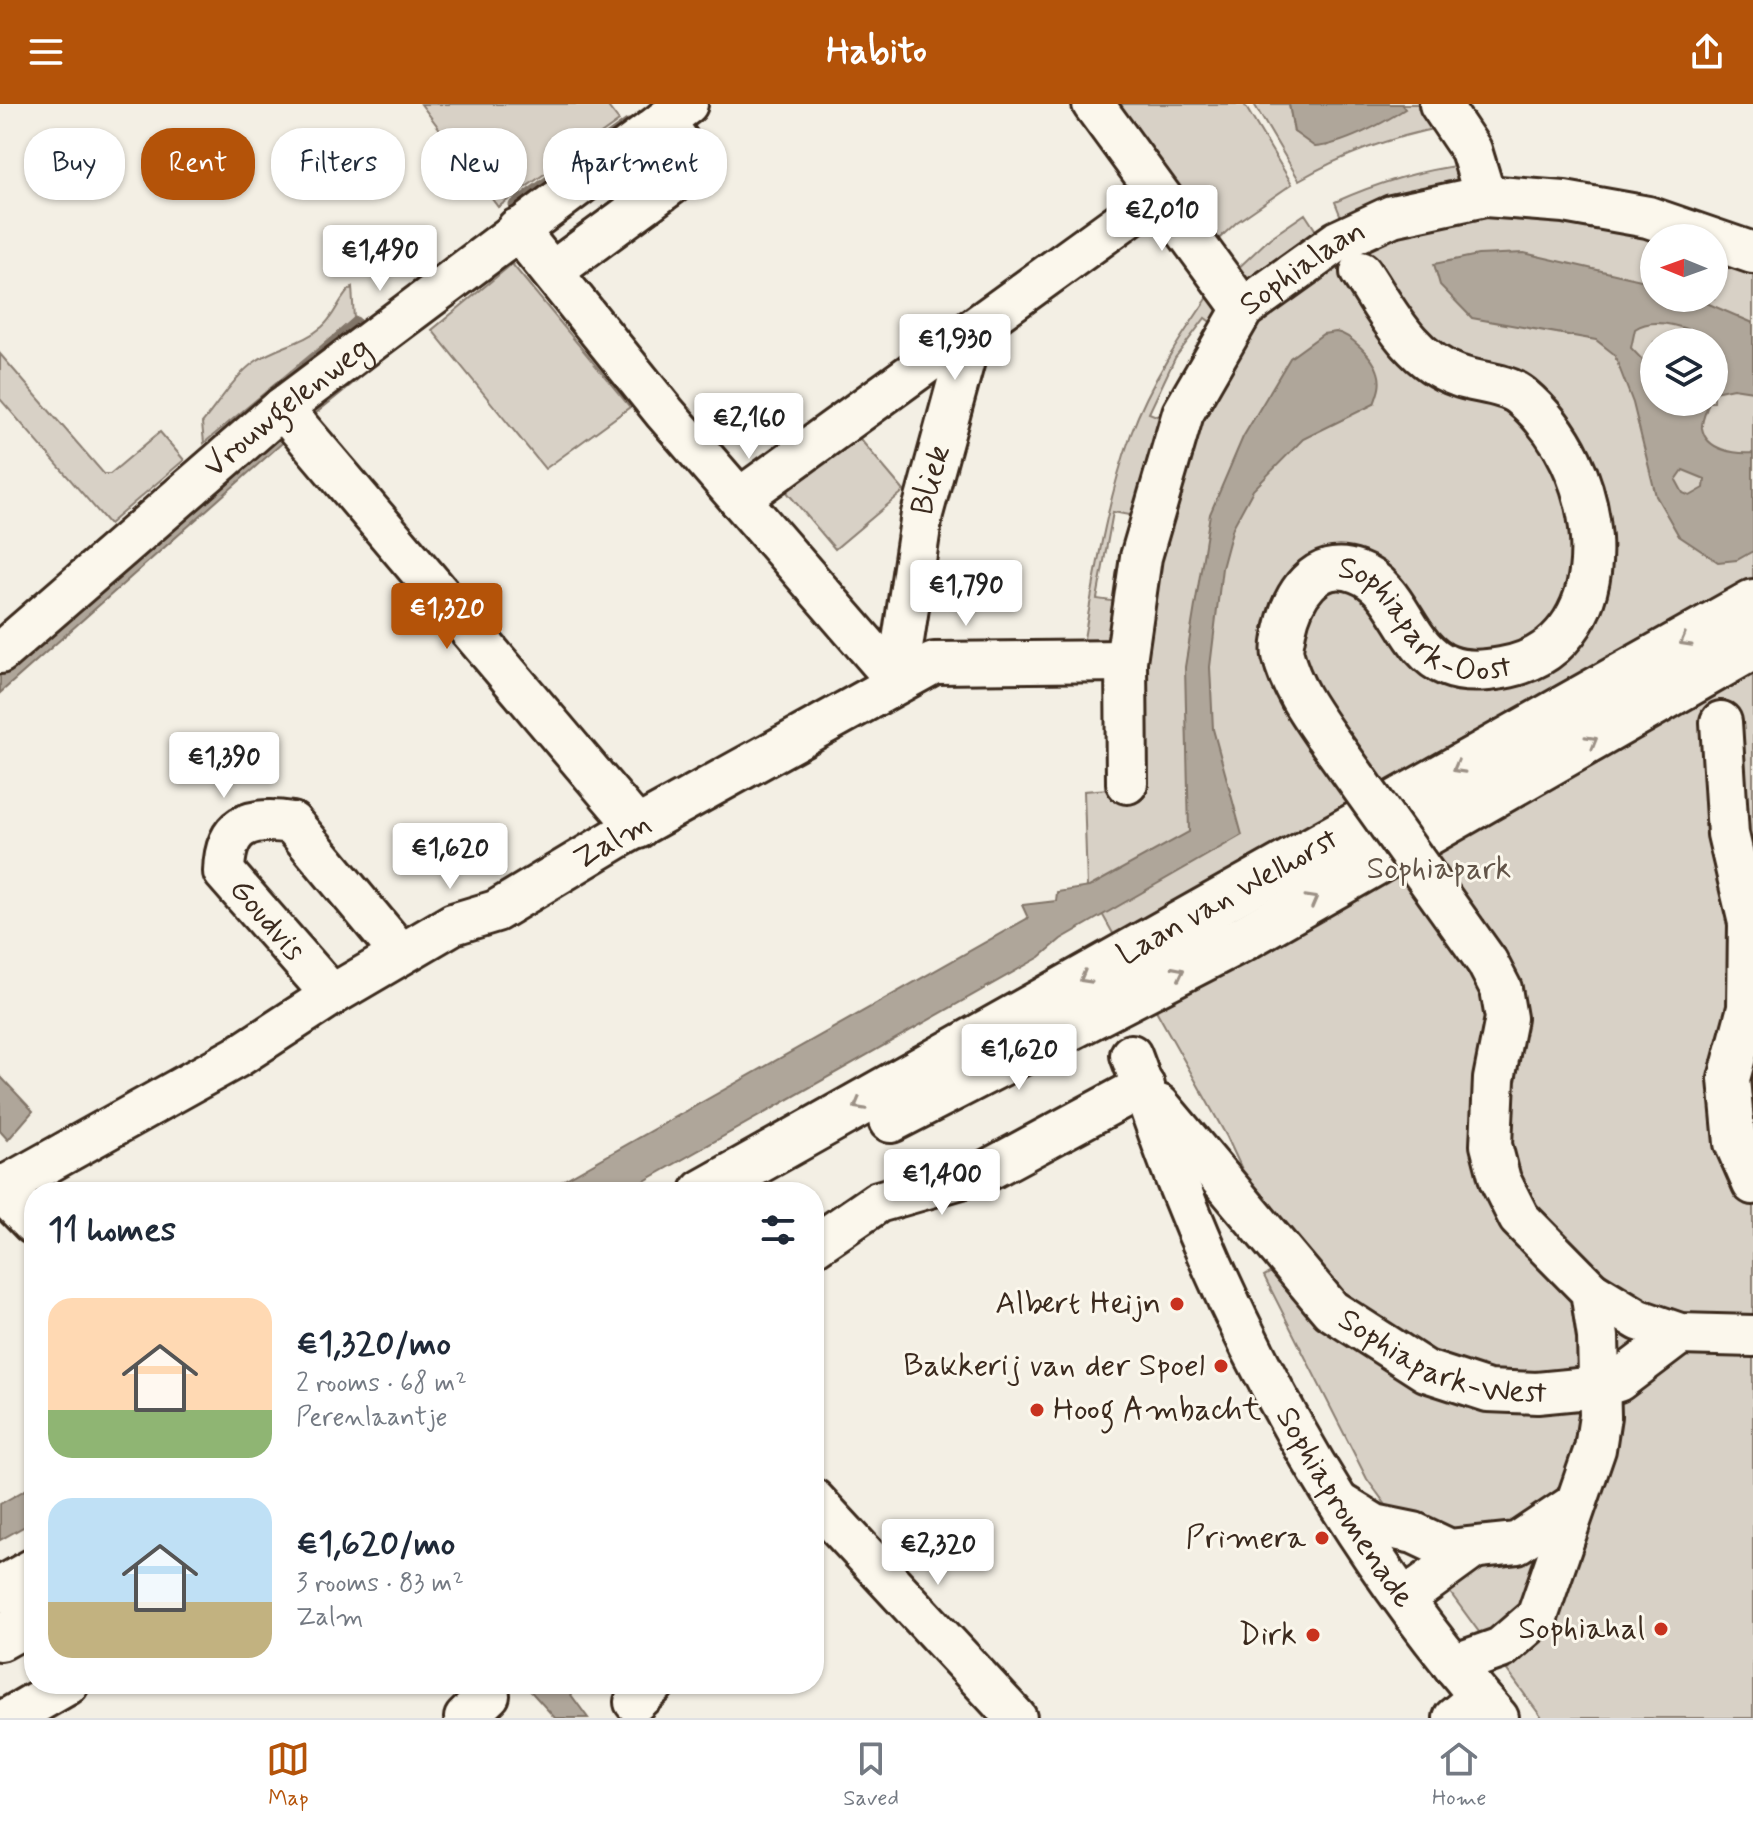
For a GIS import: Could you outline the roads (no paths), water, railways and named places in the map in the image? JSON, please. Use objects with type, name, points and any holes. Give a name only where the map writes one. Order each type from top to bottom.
[{"type":"main road","name":"Laan van Welhorst","points":[[721,1182],[1753,602]]},
{"type":"main road","name":"Laan van Welhorst","points":[[781,1182],[870,1131],[1264,928],[1753,647]]},
{"type":"main road","points":[[0,1188],[24,1212]]},
{"type":"main road","points":[[0,1590],[24,1577]]},
{"type":"main road","points":[[0,1638],[24,1625]]},
{"type":"street","points":[[1093,104],[1243,309]]},
{"type":"street","points":[[1440,104],[1471,150],[1485,196]]},
{"type":"street","name":"Vrouwgelenweg","points":[[0,653],[292,418],[517,229],[675,112],[696,166],[552,272]]},
{"type":"street","name":"Sophialaan","points":[[1127,783],[1126,661],[1141,557],[1175,435],[1199,382],[1243,309],[1338,241],[1392,216],[1485,196],[1564,202],[1648,217],[1753,253]]},
{"type":"street","points":[[739,499],[1132,214]]},
{"type":"street","points":[[517,229],[739,499],[897,681]]},
{"type":"street","name":"Sophiapark-Oost","points":[[1361,272],[1411,347],[1454,375],[1518,393],[1540,414],[1583,481],[1591,539],[1590,577],[1575,621],[1549,651],[1522,665],[1482,672],[1448,666],[1421,648],[1383,591],[1357,572],[1329,569],[1306,582],[1290,609],[1282,651],[1292,686],[1487,962],[1501,989],[1506,1018],[1490,1115],[1491,1145],[1500,1180],[1519,1218],[1591,1291]]},
{"type":"street","name":"Bliek","points":[[897,681],[922,514],[972,331]]},
{"type":"street","points":[[292,418],[638,828]]},
{"type":"street","name":"Zalm","points":[[0,1188],[237,1057],[332,995],[453,924],[496,911],[897,681],[934,663],[965,660],[1126,661]]},
{"type":"street","points":[[1721,722],[1728,834],[1749,923],[1748,1008],[1729,1079],[1735,1143],[1753,1184]]},
{"type":"street","name":"Goudvis","points":[[332,995],[224,872],[224,848],[238,829],[262,818],[292,823],[401,954]]},
{"type":"street","points":[[824,1239],[878,1202],[986,1171],[1138,1071]]},
{"type":"street","name":"Sophiapark-West","points":[[1138,1071],[1331,1310],[1426,1371],[1488,1391],[1537,1393],[1599,1387],[1618,1381],[1680,1334]]},
{"type":"street","name":"Sophiapromenade","points":[[1138,1071],[1177,1181],[1265,1374],[1339,1503],[1453,1665],[1477,1711]]},
{"type":"street","points":[[1222,1281],[1276,1242]]},
{"type":"street","points":[[1591,1291],[1639,1320],[1680,1334],[1752,1335]]},
{"type":"street","name":"Sophiapark-West","points":[[1453,1665],[1501,1648],[1537,1617],[1551,1586],[1597,1441],[1598,1337],[1591,1291]]},
{"type":"street","points":[[1339,1503],[1375,1525],[1414,1533],[1450,1550],[1517,1543],[1575,1504]]},
{"type":"street","points":[[824,1522],[1006,1715]]},
{"type":"street","points":[[1404,1599],[1474,1548]]},
{"type":"street","points":[[9,1718],[51,1694]]},
{"type":"waterway","points":[[513,205],[628,123]]},
{"type":"waterway","points":[[296,374],[356,321]]},
{"type":"place","name":"Albert Heijn","points":[[1177,1304]]},
{"type":"place","name":"Bakkerij van der Spoel","points":[[1221,1366]]},
{"type":"place","name":"Hoog Ambacht","points":[[1037,1410]]},
{"type":"place","name":"Primera","points":[[1322,1538]]},
{"type":"place","name":"Sophiahal","points":[[1661,1629]]},
{"type":"place","name":"Dirk","points":[[1313,1635]]},
{"type":"park label","name":"Sophiapark","points":[[1439,869]]}]
